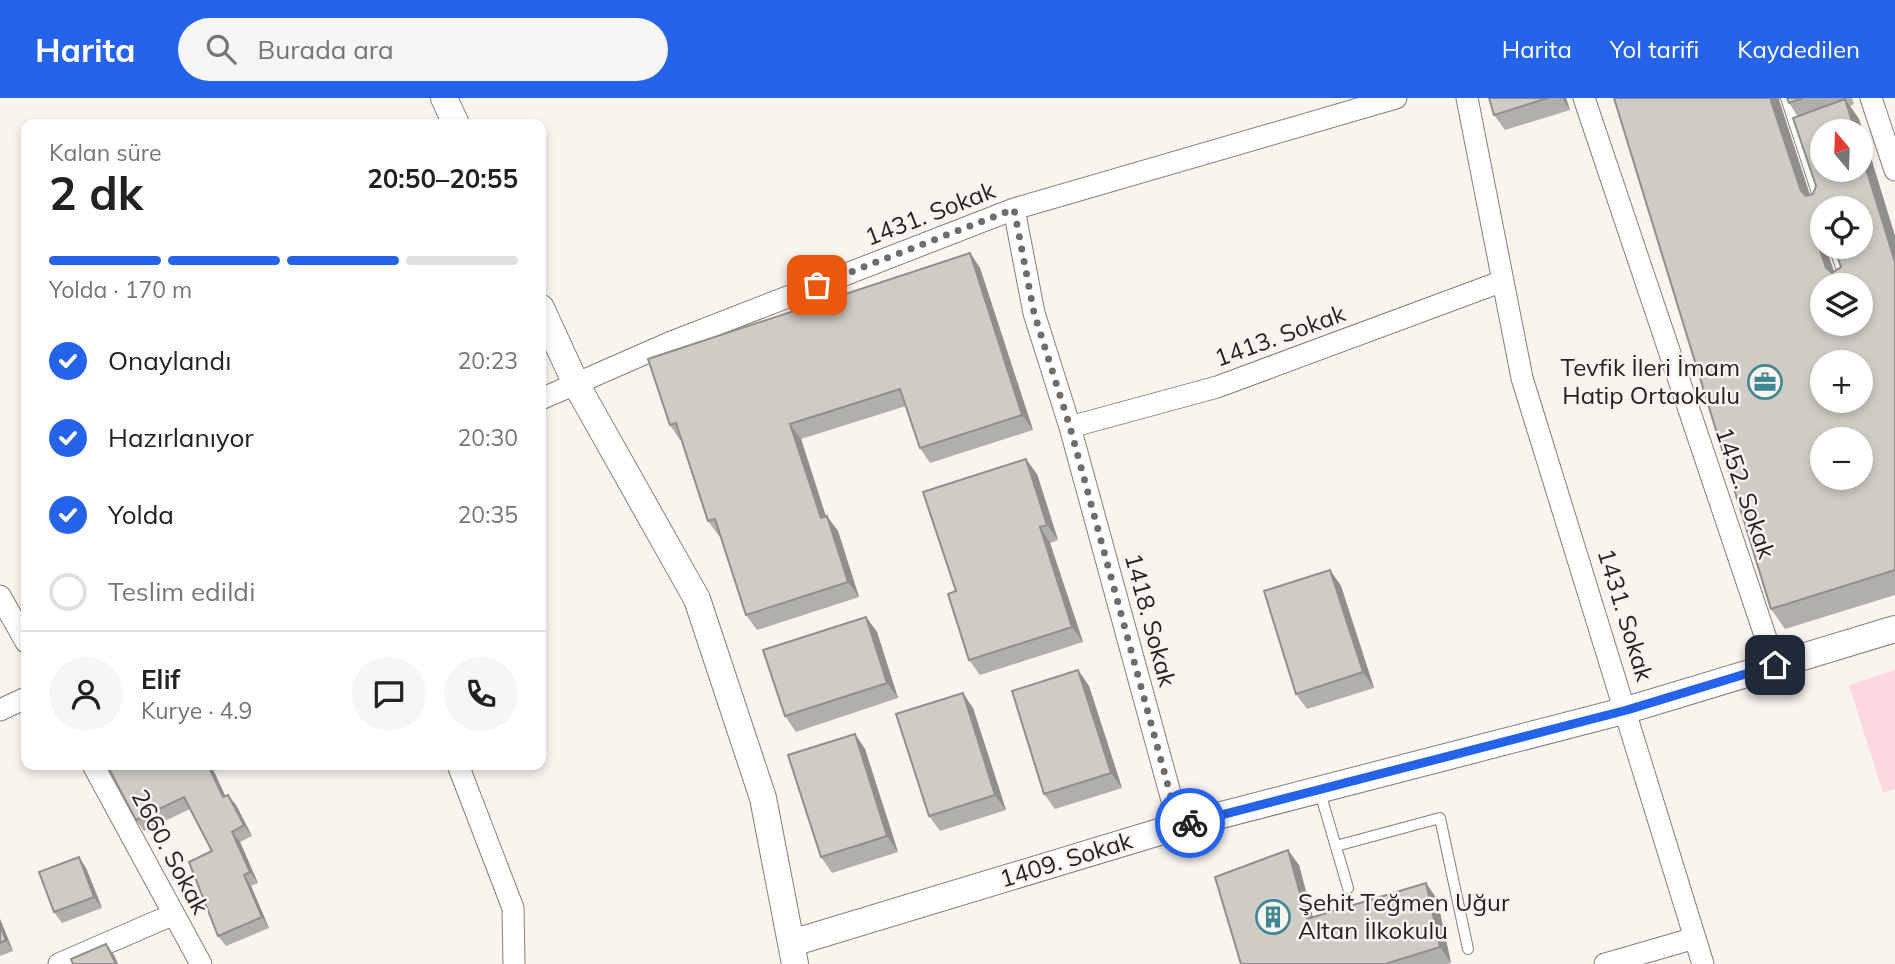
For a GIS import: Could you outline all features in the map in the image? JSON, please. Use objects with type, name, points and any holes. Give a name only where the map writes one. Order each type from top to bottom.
[{"type":"street","points":[[444,98],[454,119]]},
{"type":"street","points":[[1014,209],[1395,98]]},
{"type":"street","name":"1431. Sokak","points":[[1467,98],[1522,378],[1627,710],[1703,964]]},
{"type":"street","name":"1452. Sokak","points":[[1584,98],[1775,665]]},
{"type":"street","points":[[1869,105],[1895,170]]},
{"type":"street","name":"1431. Sokak","points":[[546,397],[669,343],[1014,209],[1034,313],[1070,427]]},
{"type":"street","name":"1413. Sokak","points":[[1070,427],[1217,387],[1503,281]]},
{"type":"street","points":[[546,319],[576,384],[697,599],[763,798],[793,953]]},
{"type":"street","name":"1418. Sokak","points":[[1070,427],[1179,826]]},
{"type":"street","points":[[0,596],[21,633]]},
{"type":"street","name":"1409. Sokak","points":[[793,953],[1179,826],[1627,710],[1895,629]]},
{"type":"street","points":[[0,710],[21,700]]},
{"type":"street","name":"2660. Sokak","points":[[96,770],[201,964]]},
{"type":"street","points":[[460,770],[513,908],[514,964]]},
{"type":"street","points":[[59,964],[174,914]]},
{"type":"street","points":[[1605,964],[1695,938]]},
{"type":"lane","points":[[1786,98],[1818,196]]},
{"type":"lane","points":[[1798,133],[1810,129]]},
{"type":"lane","points":[[1319,789],[1348,888]]},
{"type":"lane","points":[[1336,846],[1440,817],[1468,949]]},
{"type":"shaded area","points":[[1895,670],[1895,789],[1883,793],[1849,685]]},
{"type":"building","points":[[1489,98],[1548,98],[1494,115]]},
{"type":"building","name":"Tevfik İleri İmam Hatip Ortaokulu","points":[[1614,98],[1770,98],[1801,191],[1806,196],[1813,194],[1815,182],[1870,182],[1895,262],[1895,570],[1771,609]]},
{"type":"building","points":[[1787,98],[1803,98],[1789,103]]},
{"type":"building","name":"Tevfik İleri İmam Hatip Ortaokulu","points":[[1845,99],[1851,119],[1810,119],[1810,168],[1793,118]]},
{"type":"building","points":[[970,253],[1022,415],[920,448],[900,389],[790,424],[821,518],[827,516],[848,582],[746,615],[715,519],[708,521],[676,423],[670,425],[648,359]]},
{"type":"building","points":[[1026,459],[1047,525],[1040,527],[1072,627],[969,660],[948,594],[956,591],[923,492]]},
{"type":"building","points":[[1330,570],[1363,672],[1296,694],[1264,591]]},
{"type":"building","points":[[866,617],[887,683],[785,716],[763,650]]},
{"type":"building","points":[[1078,670],[1111,773],[1044,794],[1012,691]]},
{"type":"building","points":[[963,693],[995,795],[929,816],[896,714]]},
{"type":"building","points":[[855,734],[887,836],[821,857],[788,755]]},
{"type":"building","points":[[110,770],[210,770],[223,797],[228,795],[244,825],[232,832],[250,872],[244,875],[262,917],[218,936],[189,862],[212,851],[184,797],[136,820]]},
{"type":"building","name":"Şehit Teğmen Uğur Altan İlkokulu","points":[[1288,850],[1307,919],[1426,883],[1440,947],[1385,964],[1241,964],[1215,877]]},
{"type":"building","points":[[79,857],[94,897],[54,912],[39,872]]},
{"type":"building","points":[[0,926],[6,940],[0,943]]},
{"type":"building","points":[[106,944],[116,964],[73,964],[71,959]]},
{"type":"way so far","points":[[817,285],[1014,209],[1034,313],[1070,427],[1179,826],[1190,823]]},
{"type":"place","name":"Tevfik İleri İmam Hatip Ortaokulu","points":[[1765,382]]},
{"type":"place","name":"Şehit Teğmen Uğur Altan İlkokulu","points":[[1273,917]]},
{"type":"route","points":[[1190,823],[1627,710],[1775,665]]}]
